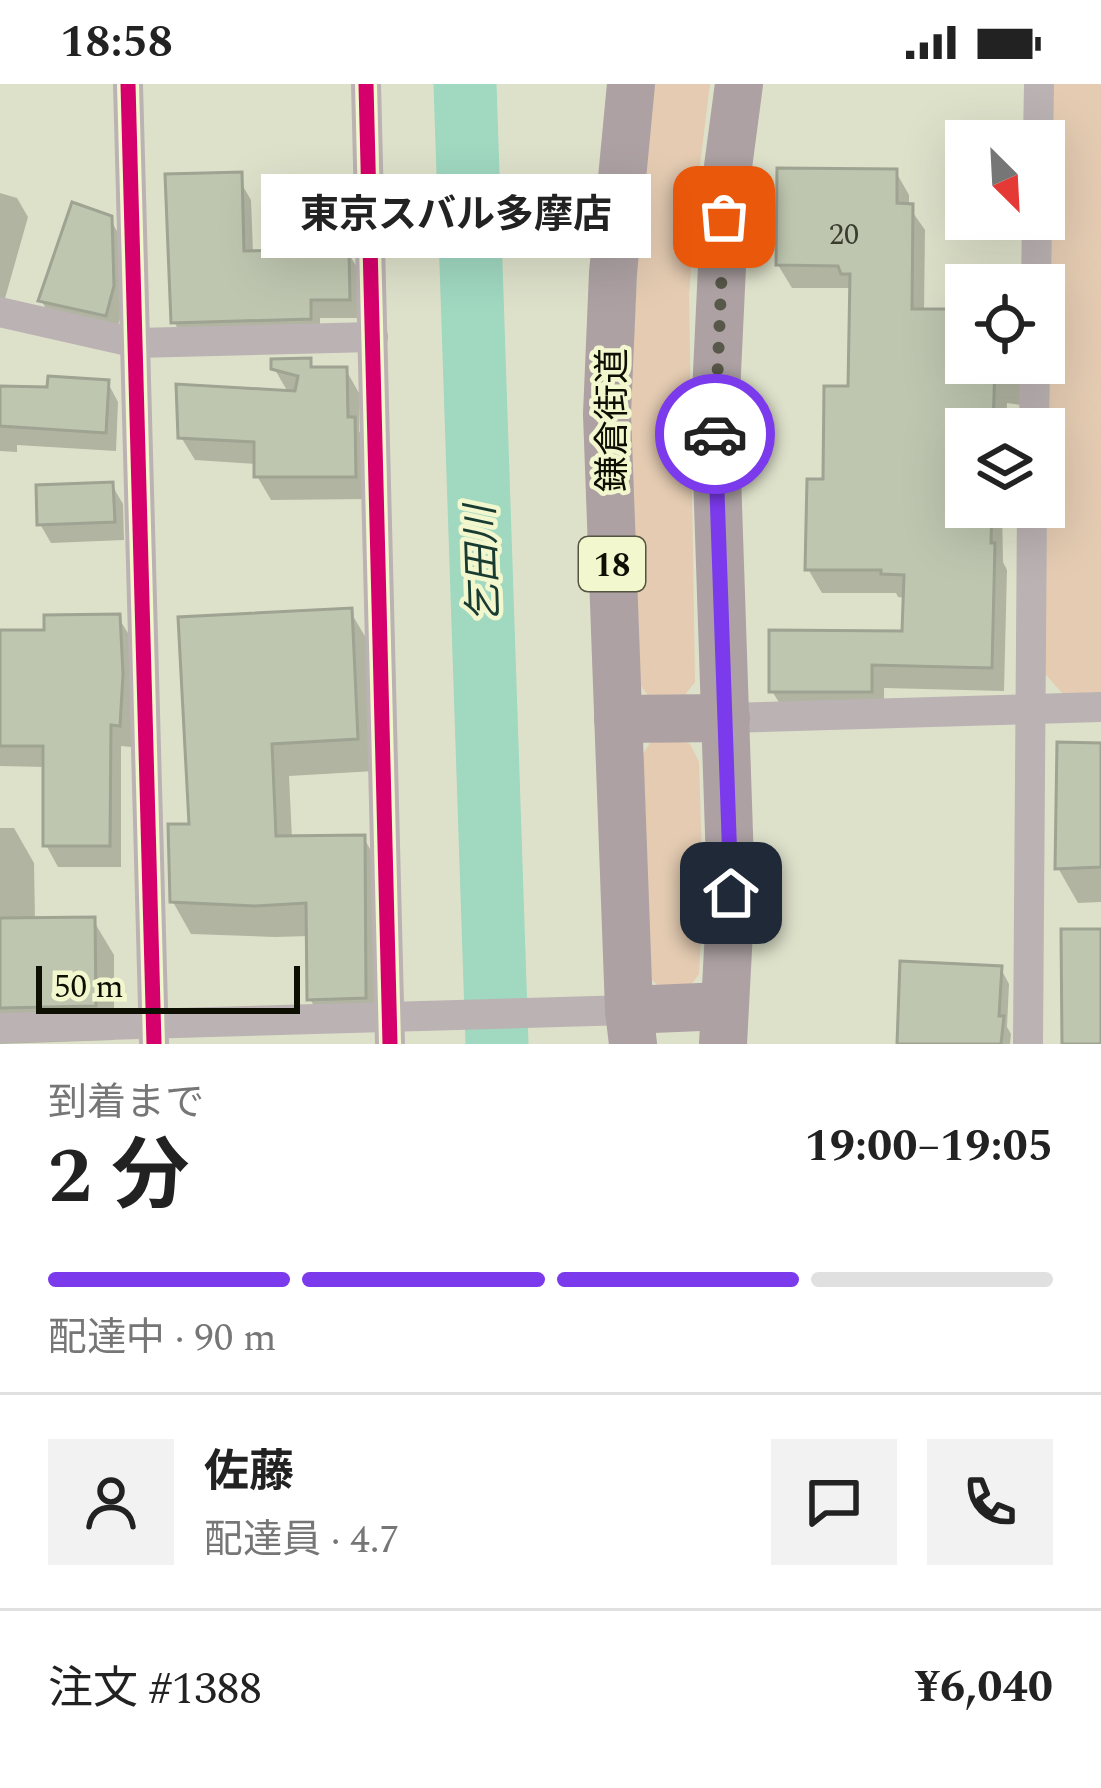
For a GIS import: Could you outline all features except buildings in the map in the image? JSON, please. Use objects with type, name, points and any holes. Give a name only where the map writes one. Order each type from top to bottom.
[{"type":"main road","name":"鎌倉街道","points":[[631,84],[613,273],[607,414],[631,1027]]},
{"type":"main road","points":[[631,1027],[724,1025],[731,893],[715,416],[726,182],[740,84]]},
{"type":"main road","points":[[617,719],[726,718]]},
{"type":"street","points":[[128,84],[154,1034]]},
{"type":"street","points":[[366,84],[400,1026]]},
{"type":"street","points":[[1038,120],[1039,84]]},
{"type":"street","points":[[0,312],[136,343],[373,338]]},
{"type":"street","points":[[1028,1044],[1032,528]]},
{"type":"street","points":[[726,718],[1101,707]]},
{"type":"street","points":[[0,1028],[154,1034],[400,1026],[581,1012],[631,1027]]},
{"type":"shaded area","points":[[651,84],[710,84],[689,295],[695,682],[684,696],[649,697],[639,683],[630,406],[645,118]]},
{"type":"shaded area","points":[[1050,84],[1101,84],[1101,692],[1063,694],[1045,674],[1046,528],[1065,528],[1065,408],[1047,408],[1047,384],[1065,384],[1065,264],[1048,264],[1049,240],[1065,240],[1065,120],[1050,120]]},
{"type":"shaded area","points":[[668,733],[690,744],[699,762],[703,892],[699,974],[688,989],[666,993],[652,980],[639,761],[651,741]]},
{"type":"waterway","name":"乞田川","points":[[465,84],[497,1044]]},
{"type":"cycle path","points":[[128,84],[154,1044]]},
{"type":"cycle path","points":[[366,84],[390,1044]]},
{"type":"way so far","points":[[715,434],[724,217]]},
{"type":"place","name":"東京スバル多摩店","points":[[724,217]]},
{"type":"route","points":[[715,434],[731,893]]}]
